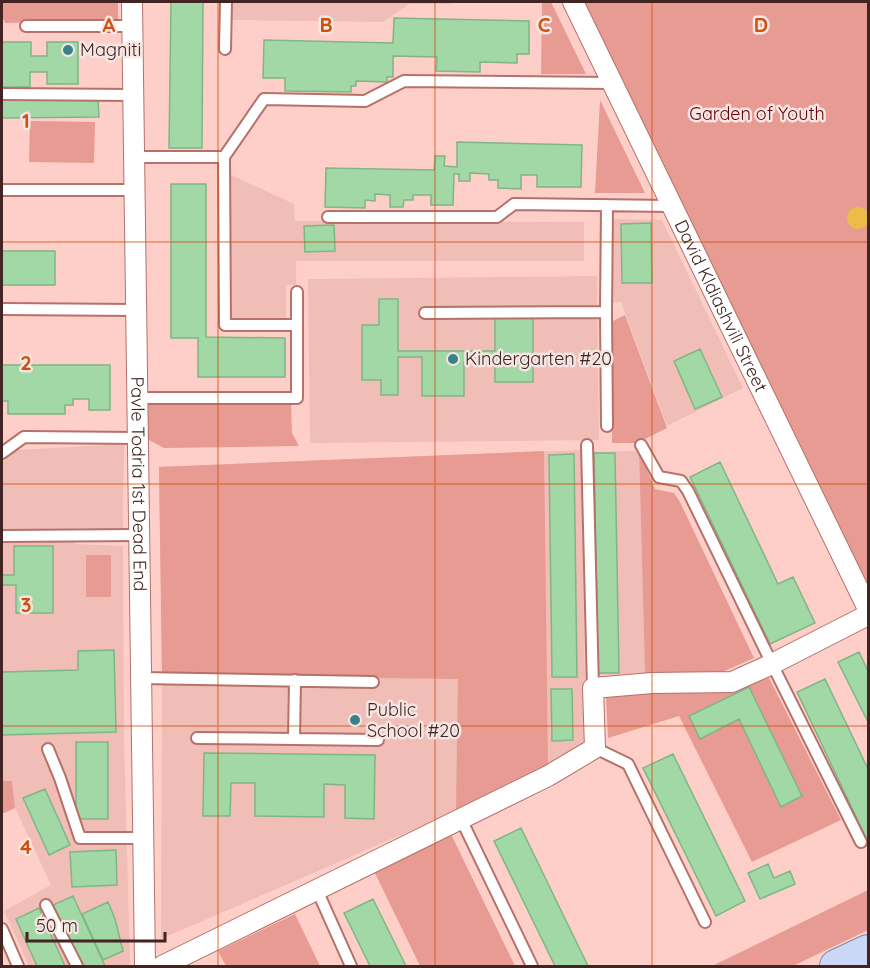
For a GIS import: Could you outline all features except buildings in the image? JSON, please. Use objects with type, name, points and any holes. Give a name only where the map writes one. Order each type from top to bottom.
[{"type":"main road","points":[[836,966],[868,951]]},
{"type":"street","name":"Pavle Todria 1st Dead End","points":[[132,2],[145,966]]},
{"type":"street","name":"David Kldiashvili Street","points":[[573,2],[868,609]]},
{"type":"street","points":[[162,966],[548,776],[595,748],[593,688],[651,683],[732,682],[868,615]]},
{"type":"lane","points":[[225,49],[226,2]]},
{"type":"lane","points":[[26,26],[132,26]]},
{"type":"lane","points":[[297,325],[225,325],[224,157],[264,99],[365,101],[404,81],[613,84]]},
{"type":"lane","points":[[2,94],[133,95]]},
{"type":"lane","points":[[134,157],[224,157]]},
{"type":"lane","points":[[2,190],[135,190]]},
{"type":"lane","points":[[327,217],[497,217],[514,204],[672,206]]},
{"type":"lane","points":[[607,205],[607,426]]},
{"type":"lane","points":[[137,398],[297,398],[297,292]]},
{"type":"lane","points":[[2,309],[136,310]]},
{"type":"lane","points":[[425,313],[606,312]]},
{"type":"lane","points":[[2,453],[24,437],[138,438]]},
{"type":"lane","points":[[587,445],[593,688]]},
{"type":"lane","points":[[641,445],[659,477],[681,481],[688,491],[861,842]]},
{"type":"lane","points":[[2,536],[139,535]]},
{"type":"lane","points":[[141,678],[374,682]]},
{"type":"lane","points":[[294,739],[295,680]]},
{"type":"lane","points":[[197,738],[378,740]]},
{"type":"lane","points":[[595,748],[628,764],[705,922]]},
{"type":"lane","points":[[48,749],[80,838],[143,837]]},
{"type":"lane","points":[[461,819],[532,966]]},
{"type":"lane","points":[[317,890],[351,966]]},
{"type":"lane","points":[[46,905],[77,966]]},
{"type":"lane","points":[[2,929],[18,966]]},
{"type":"shaded area","points":[[228,2],[451,2],[451,4],[409,4],[383,22],[227,20]]},
{"type":"shaded area","points":[[229,174],[294,204],[295,221],[584,222],[584,261],[296,261],[296,285],[286,285],[286,318],[229,318]]},
{"type":"shaded area","points":[[858,207],[866,210],[869,218],[866,226],[858,229],[850,226],[847,218],[850,210]]},
{"type":"shaded area","points":[[610,219],[662,220],[743,388],[667,426],[621,302],[609,303]]},
{"type":"shaded area","name":"Kindergarten #20","points":[[597,276],[599,440],[310,443],[308,279]]},
{"type":"shaded area","points":[[124,444],[123,530],[76,528],[75,544],[123,546],[124,735],[130,964],[125,966],[29,966],[4,911],[51,885],[15,808],[12,781],[2,781],[2,463],[17,450]]},
{"type":"shaded area","name":"Public School #20","points":[[581,450],[586,745],[456,811],[161,939],[162,675],[159,467]]},
{"type":"shaded area","points":[[639,451],[645,674],[596,675],[591,452]]},
{"type":"green space","points":[[2,2],[118,2],[118,20],[5,23],[2,16]]},
{"type":"green space","points":[[542,2],[551,2],[586,74],[541,74]]},
{"type":"green space","name":"Garden of Youth","points":[[580,2],[868,2],[868,597]]},
{"type":"green space","points":[[600,100],[645,193],[595,193]]},
{"type":"green space","points":[[30,121],[95,122],[94,163],[29,162]]},
{"type":"green space","points":[[625,315],[667,428],[637,443],[612,443],[613,321]]},
{"type":"green space","points":[[147,403],[291,403],[292,433],[299,446],[164,448],[147,439]]},
{"type":"green space","name":"Public School #20","points":[[544,451],[548,765],[456,811],[458,679],[162,675],[159,467]]},
{"type":"green space","points":[[639,451],[655,489],[674,493],[680,502],[754,658],[718,674],[645,674]]},
{"type":"green space","points":[[86,555],[111,555],[111,597],[86,597]]},
{"type":"green space","points":[[767,674],[841,820],[752,862],[679,716],[608,738],[606,697]]},
{"type":"green space","points":[[2,781],[12,781],[15,808],[2,814]]},
{"type":"green space","points":[[450,832],[515,966],[420,966],[373,869]]},
{"type":"green space","points":[[868,890],[868,930],[793,966],[712,966]]},
{"type":"green space","points":[[295,914],[320,966],[226,966],[218,951]]},
{"type":"place","name":"Magniti","points":[[68,50]]},
{"type":"place","name":"Kindergarten #20","points":[[453,359]]},
{"type":"place","name":"Public School #20","points":[[355,720]]}]
